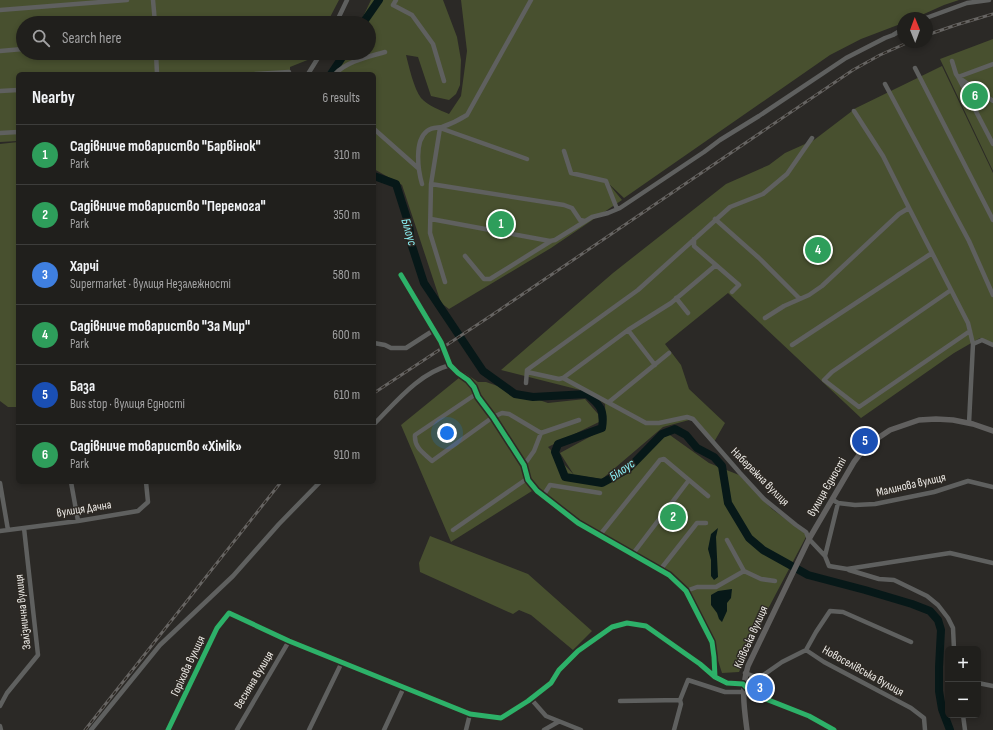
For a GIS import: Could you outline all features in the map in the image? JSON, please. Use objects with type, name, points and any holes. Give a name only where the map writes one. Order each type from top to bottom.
[{"type":"main road","name":"вулиця Єдності","points":[[802,553],[860,453],[872,441],[890,430],[909,422],[927,419],[945,419],[969,423],[993,431]]},
{"type":"main road","name":"Київська вулиця","points":[[747,730],[746,691],[743,684],[746,673],[751,657],[802,553]]},
{"type":"street","points":[[0,10],[127,0]]},
{"type":"street","points":[[153,0],[154,16]]},
{"type":"street","points":[[339,16],[347,0]]},
{"type":"street","points":[[396,0],[393,5],[412,15],[433,44],[444,81]]},
{"type":"street","points":[[440,128],[454,123],[467,115],[531,0]]},
{"type":"street","points":[[933,15],[967,3],[989,0]]},
{"type":"street","points":[[465,256],[484,279],[490,279],[592,217],[617,209],[846,58],[897,33]]},
{"type":"street","points":[[0,51],[16,50]]},
{"type":"street","points":[[376,55],[385,52]]},
{"type":"street","points":[[156,60],[157,72]]},
{"type":"street","points":[[309,72],[317,60]]},
{"type":"street","points":[[337,72],[358,60]]},
{"type":"street","points":[[952,61],[956,74],[993,144]]},
{"type":"street","points":[[958,77],[993,64]]},
{"type":"street","points":[[915,68],[993,220]]},
{"type":"street","points":[[958,77],[993,101]]},
{"type":"street","points":[[885,84],[969,241],[993,295]]},
{"type":"street","points":[[0,91],[16,90]]},
{"type":"street","points":[[854,111],[883,156],[968,323],[973,344],[969,423]]},
{"type":"street","points":[[422,184],[418,168],[419,142],[426,131],[434,128],[440,128],[527,159]]},
{"type":"street","points":[[440,128],[431,184],[430,233],[445,282]]},
{"type":"street","points":[[376,131],[418,168]]},
{"type":"street","points":[[0,133],[16,132]]},
{"type":"street","points":[[526,383],[527,370],[638,290],[715,219],[730,207],[763,194],[787,174],[812,138]]},
{"type":"street","points":[[564,151],[571,173],[606,181],[617,209]]},
{"type":"street","points":[[431,184],[564,206],[572,208],[580,220],[585,221]]},
{"type":"street","points":[[765,318],[822,286],[899,214],[909,208]]},
{"type":"street","points":[[431,219],[552,241]]},
{"type":"street","points":[[715,219],[800,298]]},
{"type":"street","points":[[694,239],[694,246],[739,285],[732,292]]},
{"type":"street","points":[[792,344],[932,253]]},
{"type":"street","points":[[563,378],[628,330],[676,298],[716,265]]},
{"type":"street","points":[[401,275],[441,342],[450,365],[474,387],[476,394],[524,466],[528,478],[537,491],[578,524],[669,575],[686,591],[712,642],[715,677]]},
{"type":"street","points":[[951,290],[832,372],[824,380],[859,407],[970,331]]},
{"type":"street","points":[[676,298],[688,314]]},
{"type":"street","points":[[376,344],[391,348],[406,348],[434,330]]},
{"type":"street","points":[[628,330],[654,365]]},
{"type":"street","points":[[973,344],[982,340],[993,345]]},
{"type":"street","points":[[609,402],[669,353]]},
{"type":"street","points":[[376,422],[418,380],[439,368],[450,365]]},
{"type":"street","name":"Набережна вулиця","points":[[527,372],[563,378],[646,423],[659,423],[687,417],[693,419],[764,499],[806,532],[809,539],[825,556],[829,566],[846,569],[950,553],[993,563]]},
{"type":"street","points":[[476,394],[415,435],[414,440],[416,446],[432,461],[502,413],[509,414],[541,433],[580,420]]},
{"type":"street","points":[[524,466],[534,451],[541,433]]},
{"type":"street","points":[[598,536],[660,460],[664,459],[708,496]]},
{"type":"street","points":[[453,530],[528,478]]},
{"type":"street","points":[[632,555],[689,480]]},
{"type":"street","name":"Малинова вулиця","points":[[833,500],[838,503],[855,505],[875,504],[934,492],[968,481],[993,487]]},
{"type":"street","points":[[0,483],[8,530]]},
{"type":"street","points":[[71,484],[78,521]]},
{"type":"street","name":"вулиця Дачна","points":[[0,531],[78,521],[138,511],[148,502],[146,484]]},
{"type":"street","points":[[91,730],[160,645],[233,576],[279,524],[318,484]]},
{"type":"street","points":[[543,496],[550,485],[600,493]]},
{"type":"street","points":[[825,556],[838,503]]},
{"type":"street","points":[[660,570],[697,523],[706,523]]},
{"type":"street","name":"Залізнична вулиця","points":[[0,706],[7,693],[38,655],[24,528]]},
{"type":"street","points":[[727,540],[744,571],[761,578],[775,581]]},
{"type":"street","points":[[846,569],[879,579],[894,580],[927,596],[948,618],[953,628],[954,646]]},
{"type":"street","points":[[686,591],[698,587],[716,587],[744,571]]},
{"type":"street","points":[[746,691],[759,678],[782,662],[806,650],[830,611],[843,612],[911,642]]},
{"type":"street","name":"Горіхова вулиця","points":[[168,730],[217,628],[229,614],[289,641]]},
{"type":"street","points":[[289,641],[470,714],[501,718],[531,699],[550,683],[558,670],[578,650],[612,627],[627,624],[646,626],[700,664],[715,677],[726,683],[743,684]]},
{"type":"street","name":"Весняна вулиця","points":[[237,730],[289,641]]},
{"type":"street","name":"Новоселівська вулиця","points":[[806,650],[824,662],[910,708],[924,718],[925,730]]},
{"type":"street","points":[[309,730],[342,662]]},
{"type":"street","points":[[746,673],[759,678]]},
{"type":"street","points":[[674,730],[681,704],[680,700],[688,680],[725,692],[746,691],[809,716],[834,730]]},
{"type":"street","points":[[981,684],[993,686]]},
{"type":"street","points":[[385,730],[404,687]]},
{"type":"street","points":[[531,699],[546,716],[580,730]]},
{"type":"street","points":[[620,701],[680,700]]},
{"type":"street","points":[[466,730],[470,714]]},
{"type":"street","points":[[963,718],[965,730]]},
{"type":"street","points":[[544,730],[558,722]]},
{"type":"street","points":[[0,726],[1,730]]},
{"type":"green space","points":[[0,0],[339,0],[331,16],[16,16],[16,60],[308,60],[290,67],[290,72],[16,72],[16,141],[0,142]]},
{"type":"green space","points":[[371,0],[443,0],[457,37],[461,60],[460,85],[456,94],[449,100],[431,96],[418,57],[406,55],[418,94],[431,106],[449,114],[461,96],[467,51],[461,0],[959,0],[928,12],[897,12],[897,25],[861,39],[830,55],[624,198],[608,183],[622,200],[551,248],[449,309],[441,303],[402,185],[376,170],[376,72],[337,72],[343,60],[376,60],[376,16],[363,16]]},
{"type":"green space","points":[[993,39],[993,171],[940,59]]},
{"type":"green space","points":[[942,66],[993,173],[993,344],[980,338],[954,353],[861,418],[728,293],[665,344],[681,365],[689,389],[725,423],[714,442],[693,419],[663,427],[602,479],[574,475],[560,453],[606,428],[605,404],[588,392],[501,370],[613,273],[726,184],[769,165],[785,153],[814,140],[856,108]]},
{"type":"green space","points":[[16,142],[16,407],[8,407],[0,401],[0,144]]},
{"type":"green space","points":[[465,373],[478,382],[486,382],[548,403],[585,399],[598,414],[599,422],[548,447],[579,481],[597,484],[611,482],[644,455],[667,433],[709,463],[739,475],[772,509],[807,535],[760,624],[739,672],[722,673],[712,642],[700,613],[679,582],[575,525],[532,491],[451,542],[401,425]]},
{"type":"green space","points":[[430,536],[528,574],[592,631],[573,650],[531,615],[519,610],[513,614],[420,572],[419,563]]},
{"type":"shaded area","points":[[718,528],[716,537],[718,577],[714,580],[711,576],[711,560],[708,549],[711,534]]},
{"type":"shaded area","points":[[732,589],[731,598],[727,603],[727,611],[722,622],[711,605],[711,595],[718,591]]},
{"type":"waterway","name":"Білоус","points":[[368,16],[379,0]]},
{"type":"waterway","name":"Білоус","points":[[332,72],[340,60]]},
{"type":"waterway","name":"Білоус","points":[[376,177],[396,184],[409,225],[411,243],[424,283],[483,371],[515,394],[533,397],[587,394],[600,408],[603,417],[602,428],[558,444],[555,452],[565,477],[602,483],[628,469],[662,434],[675,429],[686,435],[697,448],[714,457],[722,466],[728,503],[749,538],[763,550],[808,575],[865,590],[930,611],[938,620],[941,630],[939,691],[942,709],[950,730]]},
{"type":"railway","points":[[933,33],[993,14]]},
{"type":"railway","points":[[376,392],[492,315],[853,70],[897,47]]},
{"type":"railway","points":[[85,730],[279,484]]},
{"type":"cycle path","points":[[401,275],[441,342],[450,365],[474,387],[478,397],[493,417],[524,465],[528,480],[537,491],[578,523],[669,575],[686,591],[712,642],[715,677],[727,683],[743,684],[753,694],[809,716],[834,730]]},
{"type":"cycle path","points":[[168,730],[217,628],[229,613],[289,641],[470,714],[501,718],[528,701],[551,683],[559,670],[578,651],[612,627],[627,623],[646,626],[700,664],[715,677]]},
{"type":"place","name":"Садівниче товариство «Хімік»","points":[[975,96]]},
{"type":"place","name":"Садівниче товариство \"Барвінок\"","points":[[501,224]]},
{"type":"place","name":"Садівниче товариство \"За Мир\"","points":[[818,250]]},
{"type":"place","name":"База","points":[[865,441]]},
{"type":"place","name":"Садівниче товариство \"Перемога\"","points":[[673,517]]},
{"type":"place","name":"Харчі","points":[[760,688]]}]
